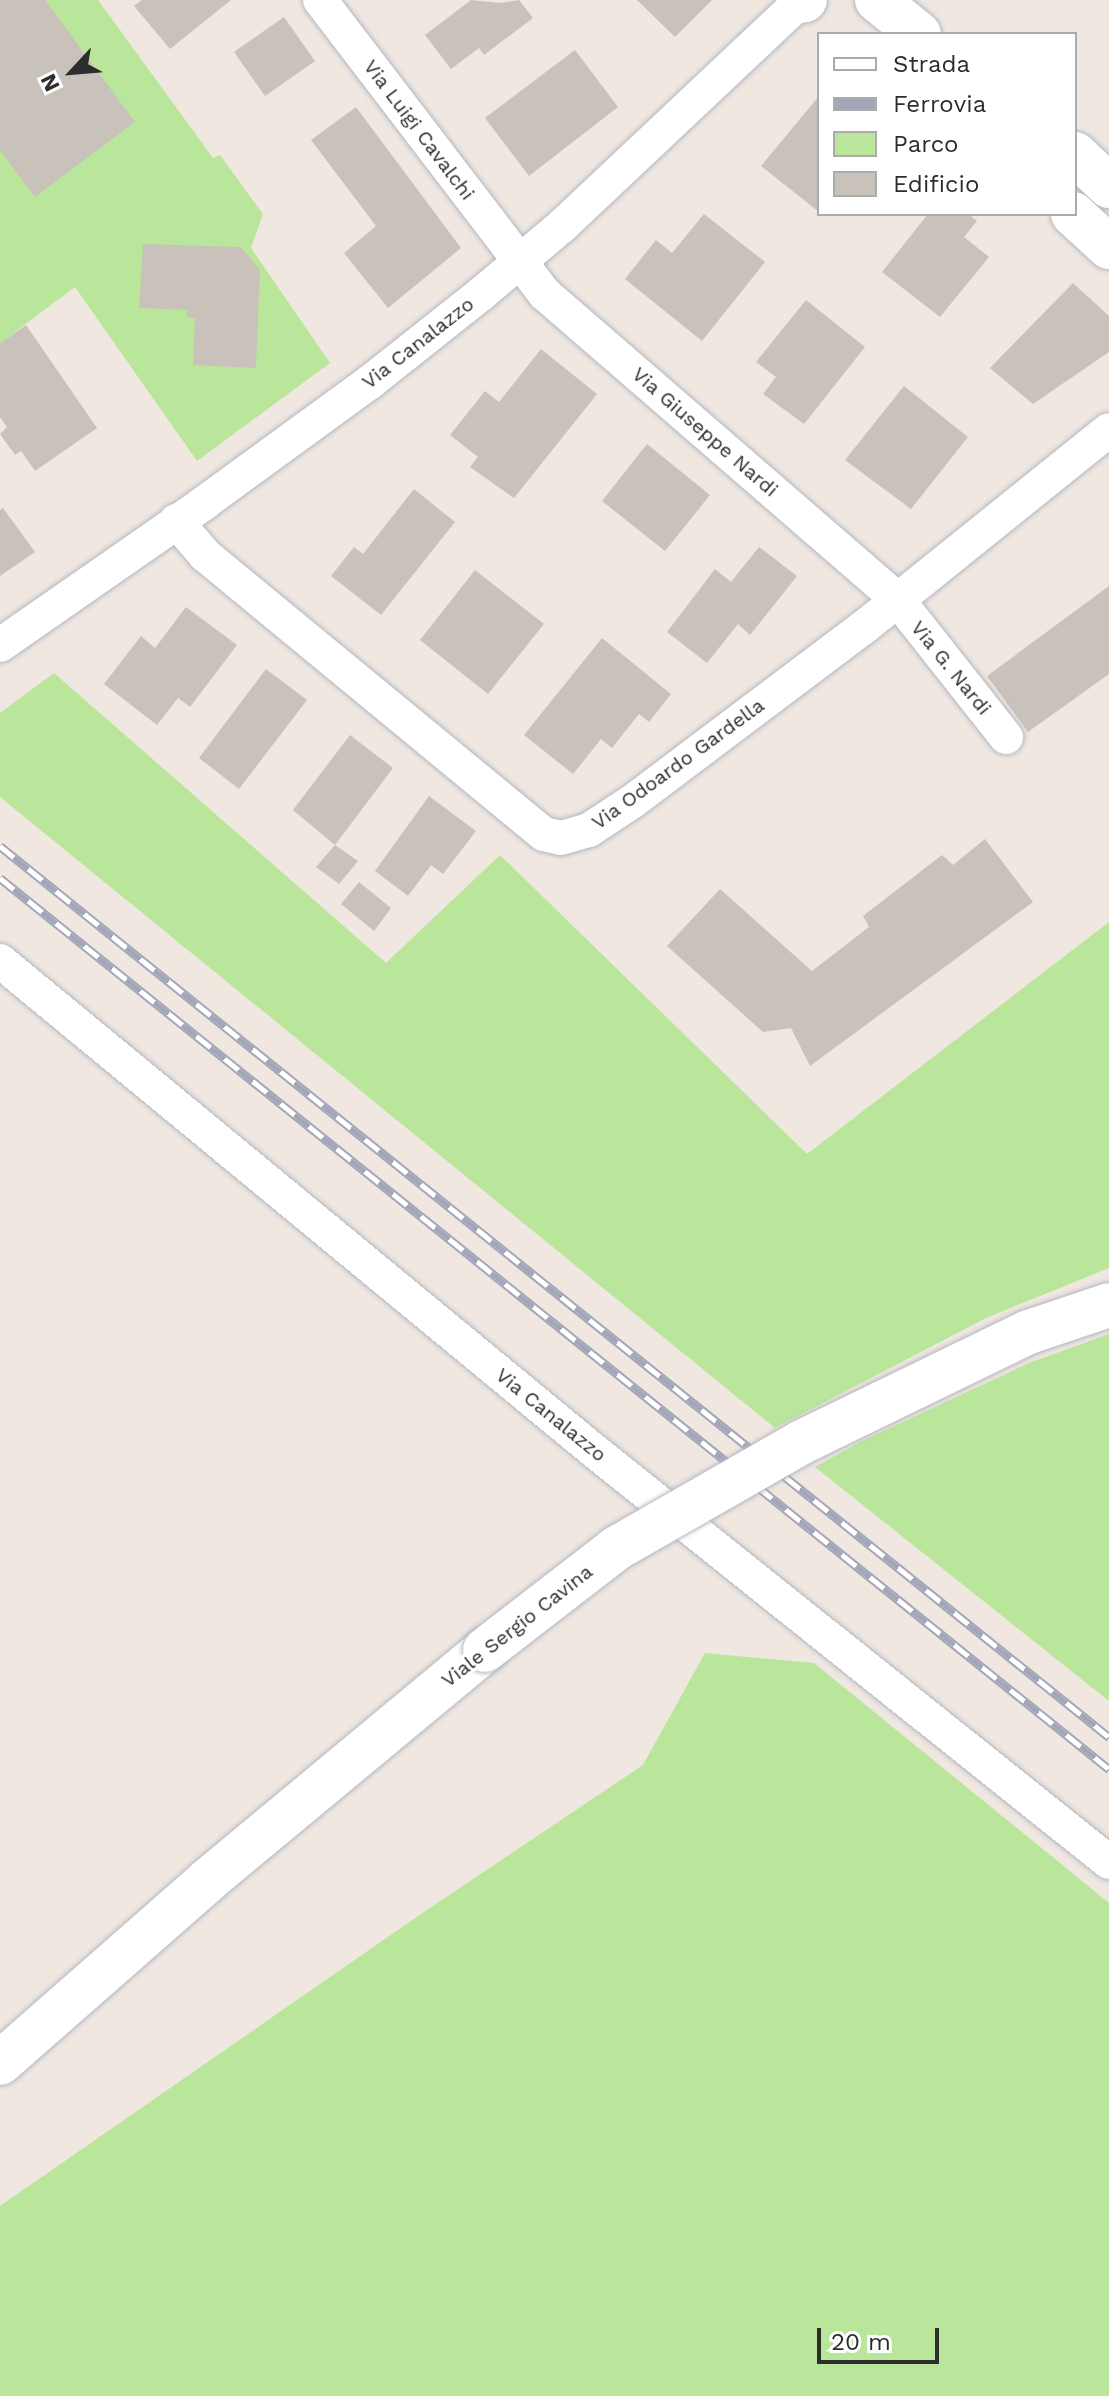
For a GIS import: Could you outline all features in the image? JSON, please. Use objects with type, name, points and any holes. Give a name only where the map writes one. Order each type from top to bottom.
[{"type":"street","name":"Via Luigi Cavalchi","points":[[320,0],[519,260]]},
{"type":"street","name":"Via Canalazzo","points":[[0,645],[370,382],[563,225],[802,0]]},
{"type":"street","points":[[853,0],[881,32]]},
{"type":"street","points":[[877,0],[917,32]]},
{"type":"street","points":[[915,0],[948,32]]},
{"type":"street","points":[[1077,156],[1109,186]]},
{"type":"street","points":[[1077,178],[1091,188],[1109,193]]},
{"type":"street","points":[[1075,216],[1109,247]]},
{"type":"street","name":"Via Giuseppe Nardi","points":[[519,260],[545,294],[897,599]]},
{"type":"street","name":"Via Odoardo Gardella","points":[[176,521],[205,555],[435,745],[544,834],[561,838],[589,830],[633,801],[897,599],[1109,430]]},
{"type":"street","name":"Via G. Nardi","points":[[897,599],[1006,737]]},
{"type":"street","name":"Via Canalazzo","points":[[0,961],[593,1450],[1109,1862]]},
{"type":"street","name":"Viale Sergio Cavina","points":[[0,2063],[208,1880],[485,1650],[617,1548],[802,1442],[1029,1332],[1109,1305]]},
{"type":"green space","points":[[0,0],[98,0],[213,158],[220,155],[263,214],[251,248],[330,363],[197,461],[75,287],[0,343]]},
{"type":"green space","points":[[54,673],[386,963],[500,855],[807,1154],[1109,922],[1109,1268],[986,1318],[775,1428],[0,797],[0,713]]},
{"type":"green space","points":[[1109,1334],[1109,1701],[815,1467],[862,1441],[1029,1363]]},
{"type":"green space","points":[[705,1653],[814,1663],[1109,1903],[1109,2396],[0,2396],[0,2206],[421,1914],[643,1765]]},
{"type":"building","points":[[0,0],[45,0],[135,122],[35,197],[0,150]]},
{"type":"building","points":[[142,0],[231,0],[170,49],[134,6]]},
{"type":"building","points":[[471,0],[500,3],[519,0],[533,18],[484,55],[479,48],[451,69],[425,35]]},
{"type":"building","points":[[637,0],[712,0],[675,37]]},
{"type":"building","points":[[284,17],[315,61],[265,96],[234,52]]},
{"type":"building","points":[[575,50],[618,107],[529,176],[485,118]]},
{"type":"building","points":[[817,98],[817,210],[761,166]]},
{"type":"building","points":[[356,107],[461,248],[388,308],[344,253],[376,226],[311,140]]},
{"type":"building","points":[[704,214],[765,262],[702,341],[625,279],[656,240],[672,253]]},
{"type":"building","points":[[926,216],[971,216],[977,221],[964,237],[989,257],[940,317],[882,272]]},
{"type":"building","points":[[143,244],[241,247],[260,270],[256,368],[193,365],[195,318],[187,317],[187,310],[139,308]]},
{"type":"building","points":[[1073,283],[1109,316],[1109,352],[1033,404],[990,368]]},
{"type":"building","points":[[806,300],[865,347],[804,424],[763,394],[776,377],[756,362]]},
{"type":"building","points":[[26,325],[97,428],[35,471],[21,451],[15,455],[0,434],[7,427],[0,417],[0,343]]},
{"type":"building","points":[[541,349],[597,394],[514,498],[470,467],[478,457],[450,435],[485,391],[499,402]]},
{"type":"building","points":[[904,386],[968,437],[911,509],[845,460]]},
{"type":"building","points":[[647,444],[710,495],[665,551],[602,501]]},
{"type":"building","points":[[414,489],[455,522],[381,615],[331,576],[354,547],[363,554]]},
{"type":"building","points":[[3,508],[35,552],[0,576],[0,510]]},
{"type":"building","points":[[759,547],[797,576],[750,635],[738,624],[707,663],[667,632],[715,569],[731,582]]},
{"type":"building","points":[[475,570],[544,624],[488,694],[420,640]]},
{"type":"building","points":[[1109,586],[1109,674],[1028,732],[987,676]]},
{"type":"building","points":[[186,607],[237,645],[190,707],[178,698],[157,725],[104,684],[141,636],[155,648]]},
{"type":"building","points":[[602,638],[671,694],[649,722],[639,714],[612,748],[601,739],[573,774],[524,735]]},
{"type":"building","points":[[266,669],[307,700],[239,789],[199,758]]},
{"type":"building","points":[[350,735],[393,768],[335,845],[293,810]]},
{"type":"building","points":[[429,796],[476,831],[443,874],[431,865],[408,896],[375,871]]},
{"type":"building","points":[[985,839],[1033,902],[810,1066],[791,1028],[763,1032],[667,946],[720,889],[812,971],[869,927],[863,916],[942,855],[953,865]]},
{"type":"building","points":[[335,845],[358,861],[339,884],[316,867]]},
{"type":"building","points":[[359,882],[391,908],[374,931],[341,904]]},
{"type":"railway","points":[[0,846],[1109,1737]]},
{"type":"railway","points":[[0,878],[1109,1769]]}]
